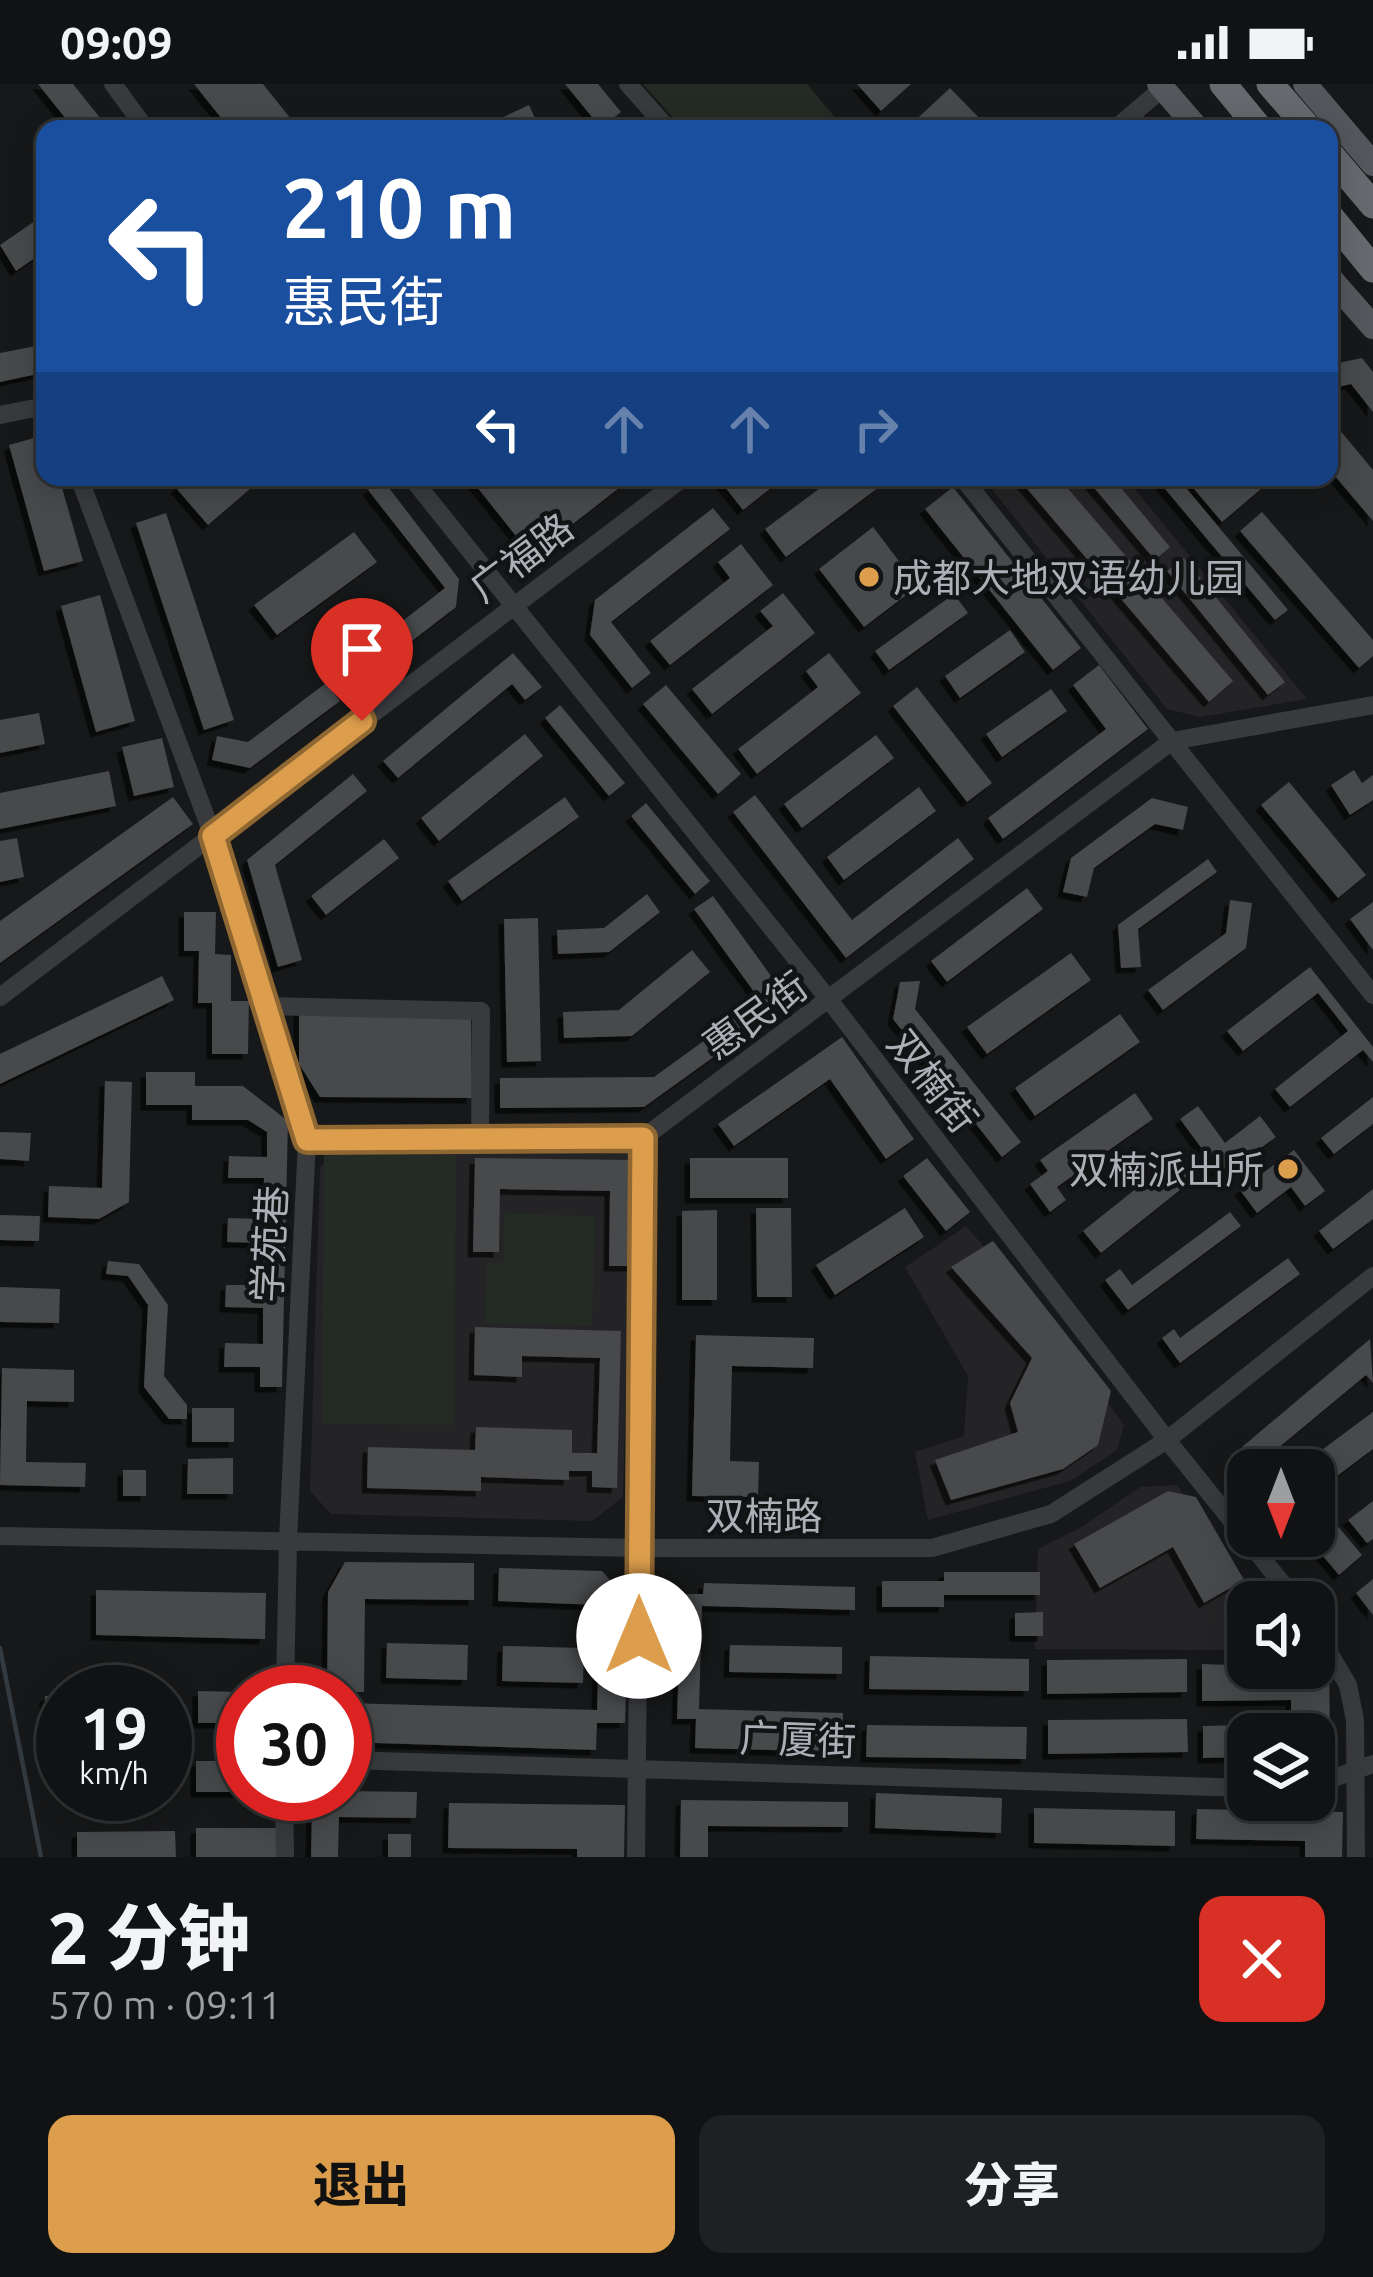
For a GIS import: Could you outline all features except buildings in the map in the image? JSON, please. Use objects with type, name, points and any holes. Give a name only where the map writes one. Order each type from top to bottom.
[{"type":"highway","points":[[1223,84],[1253,120]]},
{"type":"highway","points":[[1270,84],[1301,120]]},
{"type":"highway","points":[[1338,164],[1373,205]]},
{"type":"highway","points":[[1338,226],[1373,269]]},
{"type":"main road","points":[[1305,84],[1336,120]]},
{"type":"main road","points":[[1165,85],[1191,120]]},
{"type":"main road","points":[[1338,123],[1373,164]]},
{"type":"main road","points":[[1338,287],[1373,327]]},
{"type":"street","points":[[113,84],[139,120]]},
{"type":"street","points":[[628,84],[660,120]]},
{"type":"street","points":[[1125,120],[1165,85]]},
{"type":"street","points":[[0,415],[36,408]]},
{"type":"street","name":"学苑巷","points":[[82,486],[213,836],[307,1140],[286,1665]]},
{"type":"street","name":"双楠街","points":[[418,486],[830,1001],[1280,1581]]},
{"type":"street","name":"广福路","points":[[0,997],[672,486]]},
{"type":"street","points":[[969,486],[1373,995]]},
{"type":"street","points":[[1172,741],[1373,705]]},
{"type":"street","name":"惠民街","points":[[643,1138],[1172,741]]},
{"type":"street","points":[[266,1006],[481,1012],[480,1139]]},
{"type":"street","points":[[307,1140],[643,1138],[637,1857]]},
{"type":"street","name":"双楠路","points":[[5,1536],[640,1548],[932,1547],[1051,1514],[1167,1440],[1373,1276]]},
{"type":"street","points":[[1335,1663],[1348,1685],[1355,1720],[1356,1857]]},
{"type":"street","name":"广厦街","points":[[372,1761],[1227,1787]]},
{"type":"street","points":[[1335,1778],[1373,1764]]},
{"type":"street","points":[[284,1821],[285,1857]]},
{"type":"shaded area","points":[[643,84],[807,84],[837,120],[675,120]]},
{"type":"shaded area","points":[[989,486],[1132,486],[1307,699],[1200,717],[1167,709]]},
{"type":"shaded area","points":[[623,1148],[632,1158],[623,1497],[592,1521],[331,1514],[310,1491],[320,1167],[338,1149]]},
{"type":"shaded area","points":[[324,1154],[456,1155],[454,1425],[322,1424]]},
{"type":"shaded area","points":[[504,1213],[595,1216],[592,1326],[485,1323],[487,1263],[503,1263]]},
{"type":"shaded area","points":[[966,1226],[1048,1320],[1124,1425],[1117,1450],[1070,1481],[928,1520],[915,1452],[964,1436],[968,1376],[905,1267]]},
{"type":"shaded area","points":[[1177,1485],[1246,1581],[1227,1581],[1227,1650],[1035,1649],[1038,1549],[1080,1528],[1140,1487]]},
{"type":"waterway","points":[[0,1648],[41,1857]]},
{"type":"place","name":"成都大地双语幼儿园","points":[[869,577]]},
{"type":"place","name":"双楠派出所","points":[[1288,1169]]},
{"type":"route","points":[[362,721],[213,836],[307,1140],[643,1138],[639,1636]]}]
